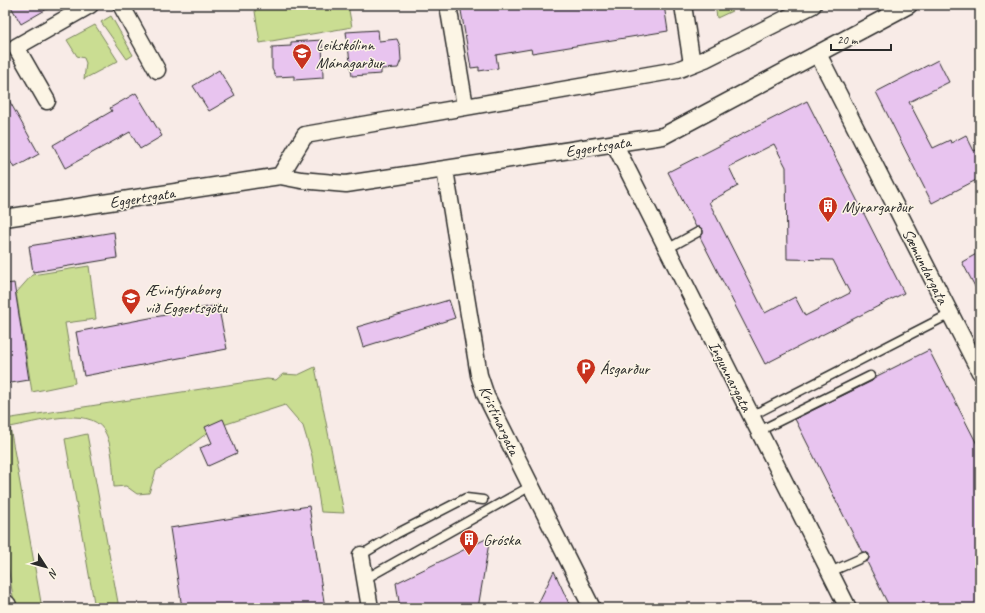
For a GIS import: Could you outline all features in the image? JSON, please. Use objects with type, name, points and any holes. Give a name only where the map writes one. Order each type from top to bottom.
[{"type":"street","points":[[47,101],[16,47],[90,5]]},
{"type":"street","points":[[121,5],[157,70]]},
{"type":"street","points":[[448,5],[465,106]]},
{"type":"street","points":[[683,5],[692,64]]},
{"type":"street","points":[[280,176],[305,135],[677,70],[813,5]]},
{"type":"street","name":"Eggertsgata","points":[[5,218],[280,176],[301,180],[346,184],[445,170],[668,133],[818,54],[887,10],[908,5]]},
{"type":"street","name":"Sæmundargata","points":[[818,54],[980,372]]},
{"type":"street","name":"Ingunnargata","points":[[614,143],[848,608]]},
{"type":"street","name":"Kristínargata","points":[[445,170],[480,375],[486,396],[592,608]]},
{"type":"street","points":[[361,555],[370,608]]},
{"type":"lane","points":[[667,249],[698,232]]},
{"type":"lane","points":[[751,416],[950,314]]},
{"type":"lane","points":[[759,431],[870,376]]},
{"type":"lane","points":[[365,579],[531,486]]},
{"type":"lane","points":[[361,555],[396,534],[466,498],[483,500]]},
{"type":"lane","points":[[830,572],[864,557]]},
{"type":"green space","points":[[254,5],[348,5],[352,27],[260,43]]},
{"type":"green space","points":[[715,5],[726,5],[732,11],[717,18]]},
{"type":"green space","points":[[111,16],[133,55],[127,59],[101,22]]},
{"type":"green space","points":[[95,25],[118,61],[84,79],[86,63],[84,58],[77,56],[67,40]]},
{"type":"green space","points":[[89,266],[96,319],[65,323],[75,383],[32,392],[16,293],[32,275]]},
{"type":"green space","points":[[315,367],[344,513],[321,512],[312,456],[303,426],[285,405],[214,428],[156,471],[149,493],[137,494],[126,486],[114,487],[112,458],[109,443],[104,430],[96,423],[86,418],[74,417],[46,420],[10,427],[42,608],[15,608],[5,550],[5,419],[267,379],[276,380],[283,374],[298,375]]},
{"type":"green space","points":[[87,434],[119,608],[95,608],[65,439]]},
{"type":"building","points":[[10,5],[54,5],[21,24]]},
{"type":"building","points":[[460,5],[664,5],[668,31],[532,53],[531,49],[496,55],[498,68],[479,71],[479,67],[471,68]]},
{"type":"building","points":[[378,30],[379,41],[397,39],[400,46],[401,60],[398,68],[381,69],[381,74],[352,76],[346,32]]},
{"type":"building","points":[[322,40],[323,78],[294,80],[294,76],[276,77],[272,69],[272,47],[291,46],[291,42]]},
{"type":"building","points":[[938,60],[949,82],[909,102],[933,148],[950,140],[951,143],[966,135],[974,151],[980,148],[980,178],[932,203],[876,92]]},
{"type":"building","points":[[219,70],[235,96],[209,111],[193,86]]},
{"type":"building","points":[[5,93],[39,154],[14,168],[5,152]]},
{"type":"building","points":[[136,93],[162,136],[140,149],[130,132],[65,168],[53,145],[112,111],[110,108]]},
{"type":"building","name":"Mýrargarður","points":[[807,101],[904,293],[765,364],[700,237],[703,234],[703,230],[700,227],[696,227],[668,172]],"holes":[[[774,144],[786,167],[787,259],[833,260],[850,293],[805,316],[795,297],[765,313],[709,202],[738,186],[729,167]]]},
{"type":"building","points":[[114,232],[117,258],[33,272],[29,246]]},
{"type":"building","points":[[980,252],[980,296],[962,262]]},
{"type":"building","points":[[14,283],[29,380],[5,384],[5,284]]},
{"type":"building","points":[[449,300],[455,318],[363,347],[357,327]]},
{"type":"building","points":[[218,305],[227,349],[84,376],[76,332]]},
{"type":"building","points":[[929,350],[980,450],[980,608],[890,608],[867,562],[869,554],[862,552],[795,419],[872,381],[875,377]]},
{"type":"building","points":[[223,419],[237,453],[208,466],[200,448],[212,443],[205,427]]},
{"type":"building","points":[[309,506],[325,608],[182,608],[170,528]]},
{"type":"building","name":"Gróska","points":[[490,537],[478,608],[400,608],[396,583]]},
{"type":"building","name":"Gróska","points":[[554,571],[571,608],[536,608]]},
{"type":"place","name":"Leikskólinn Mánagarður","points":[[302,70]]},
{"type":"place","name":"Mýrargarður","points":[[828,223]]},
{"type":"place","name":"Ævintýraborg við Eggertsgötu","points":[[131,315]]},
{"type":"place","name":"Ásgarður","points":[[586,385]]},
{"type":"place","name":"Gróska","points":[[469,556]]}]
